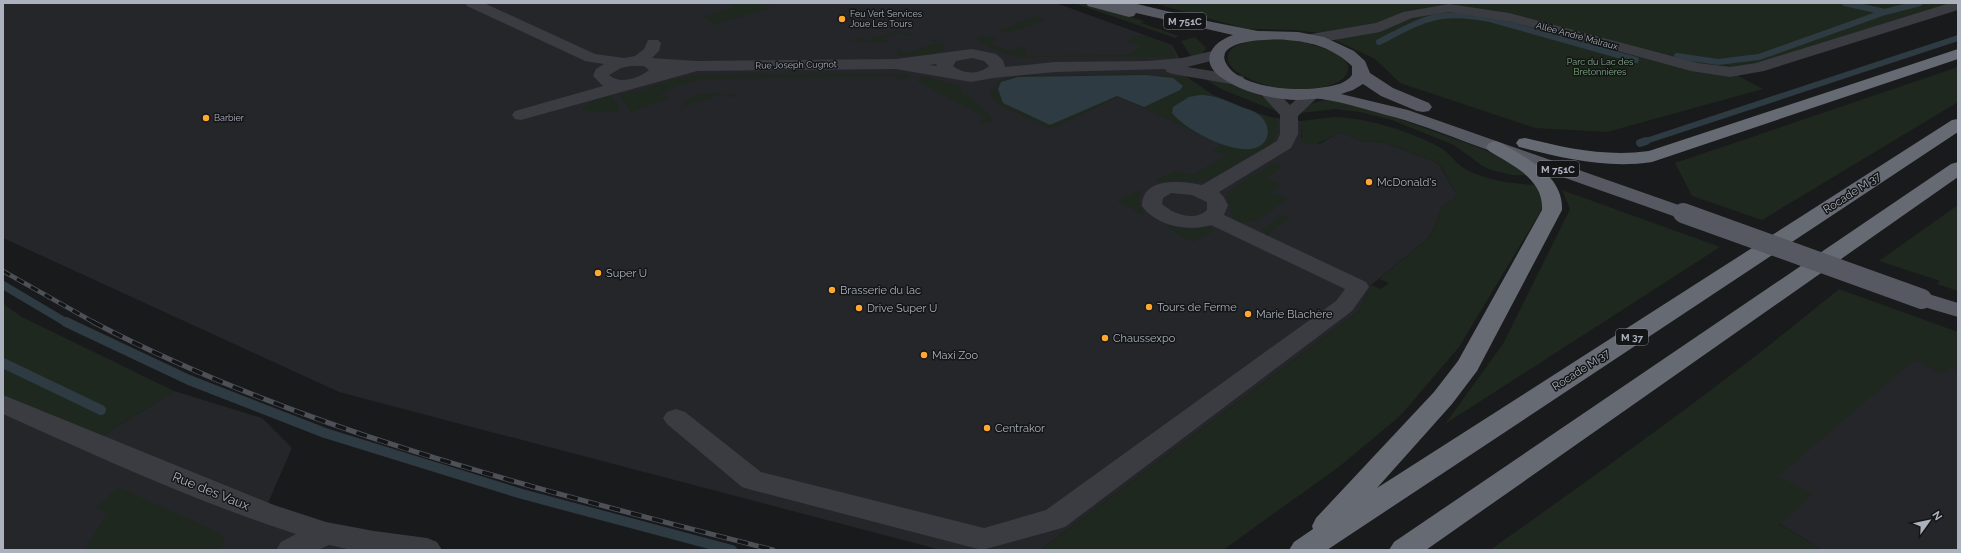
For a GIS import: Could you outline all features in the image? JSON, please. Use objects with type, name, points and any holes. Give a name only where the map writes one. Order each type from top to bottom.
[{"type":"highway","points":[[1525,143],[1597,159],[1635,159],[1652,156],[1958,54]]},
{"type":"highway","name":"Rocade M 37","points":[[1305,549],[1958,124]]},
{"type":"highway","name":"M 37","points":[[1305,549],[1442,398],[1468,365],[1552,210],[1554,202],[1552,193],[1540,179],[1524,165],[1495,146]]},
{"type":"highway","points":[[1404,550],[1958,168]]},
{"type":"highway","points":[[1919,195],[1958,183]]},
{"type":"main road","name":"M 751C","points":[[1093,3],[1194,33],[1218,52]]},
{"type":"main road","name":"M 751C","points":[[1114,3],[1212,27],[1257,35],[1283,35],[1311,39],[1332,45],[1348,54],[1358,64],[1360,74],[1354,83],[1349,87],[1317,94],[1289,94],[1266,91],[1237,80],[1220,68],[1216,59],[1218,52],[1234,40],[1257,35]]},
{"type":"main road","name":"M 751C","points":[[1360,74],[1387,92],[1408,102],[1525,143],[1689,209]]},
{"type":"main road","name":"M 751C","points":[[1317,94],[1402,114],[1689,209],[1928,293],[1958,310]]},
{"type":"main road","name":"M 751C","points":[[1928,293],[1958,295]]},
{"type":"street","points":[[472,3],[591,58],[623,62],[647,68]]},
{"type":"street","name":"Allée André Malraux","points":[[1311,39],[1380,27],[1408,15],[1435,9],[1475,10],[1681,65],[1713,71],[1743,71],[1758,68],[1958,4]]},
{"type":"street","name":"Allée André Malraux","points":[[1348,54],[1380,27]]},
{"type":"street","points":[[521,115],[624,84],[647,68],[653,43]]},
{"type":"street","points":[[992,66],[974,54],[963,54],[951,66],[973,76],[992,66],[1148,66],[1182,63],[1218,52]]},
{"type":"street","points":[[591,58],[609,83],[624,84]]},
{"type":"street","points":[[575,99],[610,66],[623,62]]},
{"type":"street","name":"Rue Joseph Cugnot","points":[[647,68],[696,66],[896,64],[951,66]]},
{"type":"street","points":[[1148,66],[1237,80]]},
{"type":"street","points":[[1205,192],[1285,144],[1289,134],[1289,114],[1266,91]]},
{"type":"street","points":[[1289,114],[1317,94]]},
{"type":"street","points":[[1186,187],[1205,192],[1212,196],[1218,207],[1211,217],[1199,221],[1183,221],[1163,216],[1152,206],[1153,195],[1166,188],[1186,187]]},
{"type":"street","points":[[676,418],[752,480],[984,540],[1055,519],[1344,306],[1358,287],[1211,217]]},
{"type":"street","name":"Rue des Vaux","points":[[3,404],[203,489],[264,512],[326,533],[374,543],[427,550]]},
{"type":"street","points":[[291,550],[326,533]]},
{"type":"shaded area","points":[[3,3],[1056,3],[1172,45],[1187,71],[1187,77],[1196,85],[1213,95],[1267,117],[1301,121],[1301,138],[1320,144],[1339,132],[1366,142],[1373,141],[1385,143],[1434,161],[1439,165],[1457,195],[1453,200],[1442,207],[1432,233],[1424,242],[1371,285],[1359,311],[1040,550],[941,550],[339,392],[3,238]]},
{"type":"shaded area","points":[[1146,75],[1173,78],[1183,86],[1180,90],[1144,107],[1117,96],[1050,125],[1003,103],[998,89],[1001,82],[1018,77]]},
{"type":"shaded area","points":[[1206,95],[1228,101],[1256,113],[1263,119],[1268,129],[1266,140],[1258,147],[1251,149],[1231,147],[1197,133],[1178,120],[1172,113],[1173,107],[1189,97]]},
{"type":"shaded area","points":[[1887,327],[1958,344],[1958,550],[1823,550],[1701,477]]},
{"type":"shaded area","points":[[174,391],[262,418],[292,448],[264,512],[427,550],[3,550],[3,404],[91,443]]},
{"type":"green space","points":[[726,3],[760,3],[771,8],[716,24],[703,17],[735,7]]},
{"type":"green space","points":[[1074,3],[1084,3],[1144,21],[1141,23],[1179,36],[1175,38]]},
{"type":"green space","name":"Parc du Lac des Bretonnières","points":[[1153,3],[1958,3],[1958,5],[1731,72],[1763,89],[1607,132],[1535,128],[1400,83],[1375,59],[1320,33],[1295,30],[1247,29]]},
{"type":"green space","points":[[1035,16],[1045,20],[1009,33],[998,31]]},
{"type":"green space","points":[[897,30],[913,35],[908,36],[898,32],[881,38],[890,42],[887,43],[851,41],[858,37],[866,41]]},
{"type":"green space","points":[[1142,35],[1168,44],[1176,57],[1016,57],[991,48],[976,39],[982,36],[997,37],[991,44],[1012,51],[1019,47],[1026,47],[1026,56],[1127,55],[1142,47],[1127,41]]},
{"type":"green space","points":[[1195,37],[1206,48],[1202,54],[1192,58],[1181,41]]},
{"type":"green space","points":[[928,39],[942,42],[945,46],[944,50],[930,55],[898,56],[897,49],[909,53],[936,43]]},
{"type":"green space","points":[[1286,39],[1314,45],[1337,54],[1345,60],[1348,67],[1346,75],[1338,82],[1322,87],[1304,89],[1284,88],[1256,82],[1236,71],[1229,63],[1229,53],[1234,48],[1242,44],[1261,40]]},
{"type":"green space","points":[[1958,67],[1958,102],[1762,220],[1692,196],[1675,163]]},
{"type":"green space","points":[[912,74],[897,82],[897,76],[701,79],[674,87],[659,95],[671,97],[631,112],[619,94],[643,90],[671,80],[699,75]]},
{"type":"green space","points":[[1139,74],[1187,77],[1213,95],[1277,119],[1277,133],[1271,144],[1209,179],[1198,182],[1177,180],[1159,182],[1156,180],[1176,170],[1190,176],[1226,156],[1212,150],[1222,144],[1118,97],[1055,127],[1048,128],[998,104],[993,99],[989,89],[995,89],[998,81],[1017,76]]},
{"type":"green space","points":[[922,76],[959,86],[963,94],[968,94],[973,102],[989,115],[992,121],[977,123],[988,118],[917,81]]},
{"type":"green space","points":[[1200,76],[1223,81],[1266,98],[1276,107],[1276,111],[1221,89]]},
{"type":"green space","points":[[705,93],[725,93],[683,107],[686,99]]},
{"type":"green space","points":[[725,93],[733,93],[738,95],[733,98]]},
{"type":"green space","points":[[612,95],[620,110],[617,112],[586,111],[583,108],[600,96],[605,98]]},
{"type":"green space","points":[[1333,100],[1369,108],[1472,145],[1500,156],[1530,175],[1512,175],[1491,170],[1481,165],[1454,145],[1392,120],[1360,112],[1335,109],[1301,113],[1315,102]]},
{"type":"green space","points":[[1334,117],[1360,120],[1388,126],[1428,141],[1443,149],[1462,167],[1489,179],[1509,183],[1539,185],[1545,204],[1459,347],[1400,416],[1340,466],[1223,550],[1040,550],[1359,311],[1371,285],[1381,289],[1389,283],[1379,279],[1424,242],[1432,233],[1442,207],[1453,200],[1457,195],[1441,167],[1434,161],[1385,143],[1373,141],[1366,142],[1339,132],[1317,144],[1302,141],[1301,121]]},
{"type":"green space","points":[[1273,163],[1278,163],[1281,167],[1267,179],[1282,185],[1270,192],[1288,199],[1258,220],[1239,223],[1233,218],[1226,193]]},
{"type":"green space","points":[[1139,190],[1142,192],[1139,199],[1139,204],[1145,216],[1117,201]]},
{"type":"green space","points":[[1562,190],[1720,247],[1445,424],[1503,344],[1570,209]]},
{"type":"green space","points":[[1958,205],[1958,291],[1937,284],[1940,281],[1879,261]]},
{"type":"green space","points":[[1281,216],[1290,217],[1266,235],[1263,229]]},
{"type":"green space","points":[[1168,226],[1190,229],[1211,227],[1214,231],[1193,242],[1165,227]]},
{"type":"green space","points":[[1839,289],[1958,332],[1958,371],[1950,367],[1943,374],[1914,360],[1778,476],[1813,494],[1779,524],[1823,550],[1490,550],[1623,455],[1710,390]]},
{"type":"green space","points":[[3,304],[22,317],[174,391],[91,443],[3,404]]},
{"type":"green space","points":[[118,487],[219,533],[225,538],[220,550],[85,550],[107,513],[96,508]]},
{"type":"waterway","points":[[1845,3],[1885,12]]},
{"type":"waterway","points":[[1885,12],[1920,3]]},
{"type":"waterway","points":[[1677,56],[1718,62],[1759,57],[1885,12]]},
{"type":"waterway","points":[[1379,42],[1408,27],[1432,18],[1456,15],[1472,16],[1490,19],[1636,60]]},
{"type":"waterway","points":[[1643,142],[1958,38]]},
{"type":"waterway","points":[[3,285],[67,323]]},
{"type":"waterway","points":[[66,322],[189,380],[325,433],[522,494],[732,550]]},
{"type":"waterway","points":[[3,363],[101,410]]},
{"type":"railway","points":[[3,271],[95,323]]},
{"type":"railway","points":[[95,323],[173,361],[256,396],[340,427],[513,481],[773,550]]},
{"type":"place","name":"Feu Vert Services Joue Les Tours","points":[[842,19]]},
{"type":"place","name":"Barbier","points":[[206,118]]},
{"type":"place","name":"McDonald's","points":[[1369,182]]},
{"type":"place","name":"Super U","points":[[598,273]]},
{"type":"place","name":"Brasserie du lac","points":[[832,290]]},
{"type":"place","name":"Tours de Ferme","points":[[1149,307]]},
{"type":"place","name":"Drive Super U","points":[[859,308]]},
{"type":"place","name":"Marie Blachère","points":[[1248,314]]},
{"type":"place","name":"Chaussexpo","points":[[1105,338]]},
{"type":"place","name":"Maxi Zoo","points":[[924,355]]},
{"type":"place","name":"Centrakor","points":[[987,428]]}]
